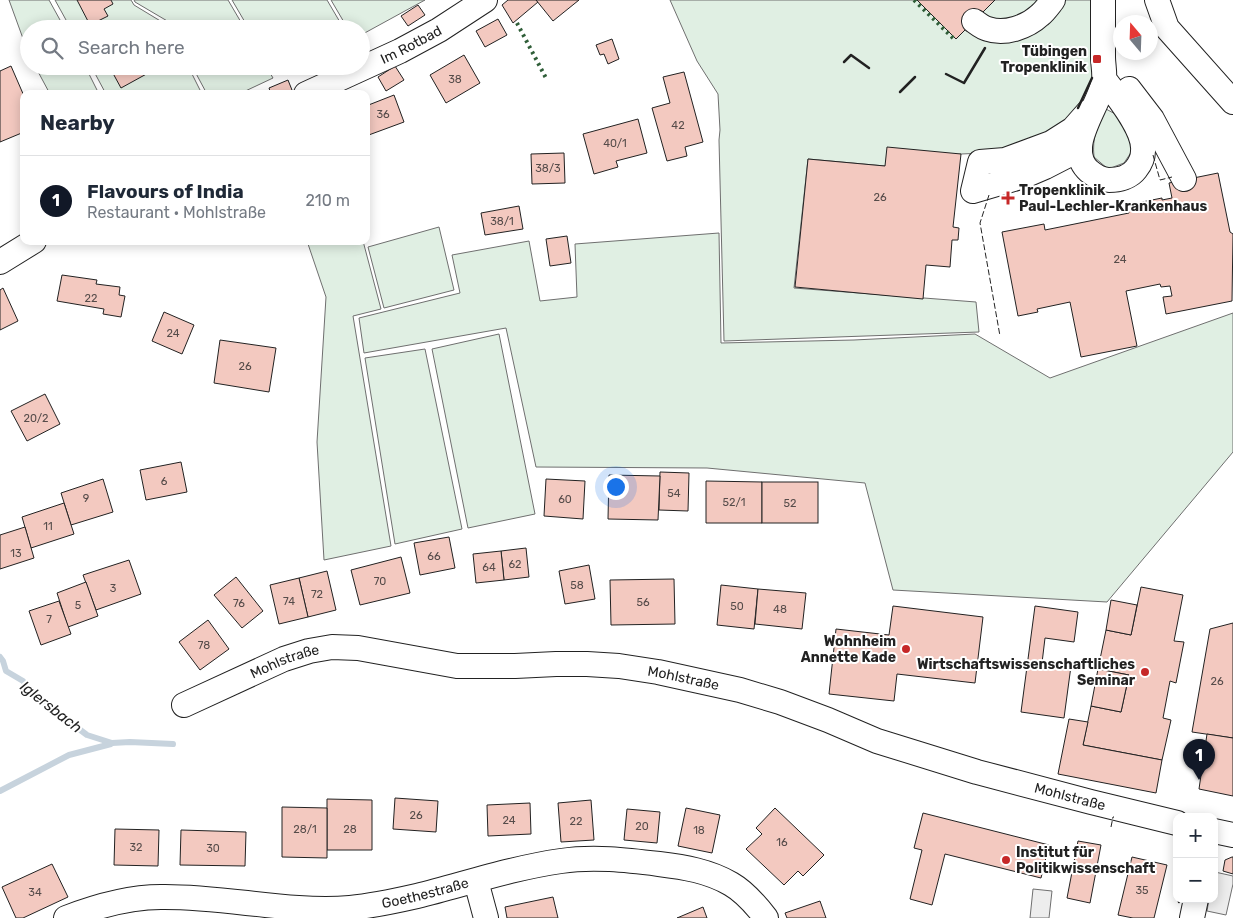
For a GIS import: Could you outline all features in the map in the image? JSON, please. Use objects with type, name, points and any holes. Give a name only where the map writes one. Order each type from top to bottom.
[{"type":"street","name":"Im Rotbad","points":[[370,65],[439,30],[485,0]]},
{"type":"street","points":[[974,21],[986,29],[997,32],[1009,31],[1030,22],[1040,15],[1053,0]]},
{"type":"street","points":[[1103,0],[1104,79],[1096,104],[1083,130],[1080,157],[1085,167],[1096,177],[1104,180],[1115,180],[1126,177],[1135,170],[1141,162],[1144,152],[1141,137],[1124,104],[1104,79]]},
{"type":"street","points":[[1157,0],[1167,28],[1233,102]]},
{"type":"street","points":[[1103,56],[1152,119],[1184,179]]},
{"type":"street","name":"Im Rotbad","points":[[315,90],[348,75]]},
{"type":"street","points":[[1080,149],[1024,176],[973,191],[980,162],[1005,160],[1051,143],[1073,129],[1096,104]]},
{"type":"street","points":[[0,262],[28,245]]},
{"type":"street","name":"Mohlstraße","points":[[184,705],[284,659],[309,651],[332,647],[358,648],[456,666],[587,664],[619,666],[698,680],[764,697],[828,720],[877,741],[976,772],[1173,822]]},
{"type":"street","points":[[1218,832],[1233,835]]},
{"type":"street","name":"Goethestraße","points":[[66,918],[107,904],[161,897],[202,898],[313,909],[351,908],[394,901],[561,861],[586,859],[637,861],[707,872],[732,884],[754,902],[766,918]]},
{"type":"street","points":[[476,881],[486,918]]},
{"type":"street","points":[[1192,918],[1195,903]]},
{"type":"green space","points":[[9,0],[49,0],[60,20],[20,20],[20,30]]},
{"type":"green space","points":[[55,0],[131,0],[134,5],[159,20],[66,20]]},
{"type":"green space","points":[[134,0],[228,0],[240,20],[166,20]]},
{"type":"green space","points":[[232,0],[327,0],[339,20],[244,20]]},
{"type":"green space","points":[[331,0],[425,0],[370,30],[370,20],[343,20]]},
{"type":"green space","points":[[670,0],[1098,0],[1095,72],[1078,108],[1050,133],[1007,152],[961,154],[885,166],[808,159],[794,288],[976,302],[979,332],[724,341],[718,94],[697,61]]},
{"type":"green space","points":[[40,75],[90,75],[97,90],[48,90]]},
{"type":"green space","points":[[96,75],[192,75],[200,90],[104,90]]},
{"type":"green space","points":[[197,75],[271,75],[273,78],[248,90],[205,90]]},
{"type":"green space","points":[[1106,109],[1119,116],[1128,135],[1132,151],[1124,163],[1108,169],[1094,157],[1096,132]]},
{"type":"green space","points":[[439,227],[454,290],[384,308],[368,247]]},
{"type":"green space","points":[[719,233],[721,343],[854,340],[975,334],[1050,378],[1233,313],[1233,452],[1107,602],[893,590],[865,483],[707,468],[536,467],[506,328],[364,353],[359,318],[460,293],[452,255],[529,241],[540,301],[577,297],[575,244]]},
{"type":"green space","points":[[308,245],[364,245],[381,309],[353,316],[391,546],[324,560],[317,442],[326,297]]},
{"type":"green space","points":[[499,334],[535,514],[468,528],[432,349]]},
{"type":"green space","points":[[425,349],[462,529],[395,544],[365,358]]},
{"type":"shaded area","points":[[1218,873],[1233,876],[1226,915],[1207,911],[1208,903],[1218,903]]},
{"type":"shaded area","points":[[1033,889],[1052,891],[1049,918],[1030,918]]},
{"type":"building","points":[[77,0],[111,0],[113,4],[104,9],[108,16],[100,20],[87,20]]},
{"type":"building","points":[[508,0],[536,0],[538,2],[513,23],[502,5]]},
{"type":"building","points":[[536,0],[579,0],[553,21]]},
{"type":"building","points":[[917,0],[995,0],[956,39]]},
{"type":"building","points":[[418,5],[425,15],[408,26],[401,16]]},
{"type":"building","points":[[498,19],[507,35],[485,47],[476,31]]},
{"type":"building","points":[[612,39],[619,59],[608,64],[604,54],[600,55],[596,45]]},
{"type":"building","points":[[464,55],[480,83],[446,103],[430,75]]},
{"type":"building","points":[[11,66],[21,90],[20,134],[0,142],[0,71]]},
{"type":"building","points":[[395,66],[404,80],[386,91],[378,77]]},
{"type":"building","points":[[684,72],[703,142],[685,147],[687,156],[667,161],[652,108],[670,103],[663,77]]},
{"type":"building","points":[[114,75],[145,75],[121,88]]},
{"type":"building","points":[[288,80],[292,90],[270,90],[269,88]]},
{"type":"building","points":[[394,95],[404,122],[370,135],[370,104]]},
{"type":"building","points":[[638,119],[647,153],[616,161],[618,167],[594,174],[583,134]]},
{"type":"building","points":[[887,147],[961,154],[953,227],[959,228],[958,240],[952,240],[950,267],[926,265],[923,299],[795,287],[808,159],[885,166]]},
{"type":"building","points":[[564,153],[565,183],[532,184],[531,154]]},
{"type":"building","points":[[1218,173],[1230,232],[1233,234],[1232,301],[1166,314],[1163,297],[1172,296],[1170,286],[1161,287],[1160,284],[1126,291],[1137,346],[1081,357],[1070,302],[1037,309],[1038,312],[1018,316],[1002,232],[1044,224],[1045,230],[1129,213],[1127,205],[1162,198],[1162,200],[1172,198],[1169,183]]},
{"type":"building","points":[[519,206],[523,229],[485,235],[481,213]]},
{"type":"building","points":[[567,236],[571,263],[550,266],[546,239]]},
{"type":"building","points":[[62,275],[97,280],[96,284],[120,287],[119,295],[125,296],[121,317],[103,314],[104,309],[57,301]]},
{"type":"building","points":[[3,288],[18,321],[0,330],[0,290]]},
{"type":"building","points":[[164,312],[194,325],[182,354],[152,341]]},
{"type":"building","points":[[220,340],[276,348],[269,392],[214,383]]},
{"type":"building","points":[[45,394],[60,424],[27,441],[11,411]]},
{"type":"building","points":[[181,462],[187,492],[146,500],[140,470]]},
{"type":"building","points":[[660,472],[689,473],[688,511],[659,510]]},
{"type":"building","points":[[609,475],[660,476],[658,520],[608,519]]},
{"type":"building","points":[[103,479],[113,512],[71,525],[61,493]]},
{"type":"building","points":[[546,479],[585,481],[583,519],[544,516]]},
{"type":"building","points":[[706,481],[762,482],[762,523],[706,523]]},
{"type":"building","points":[[762,482],[818,482],[818,523],[762,523]]},
{"type":"building","points":[[64,503],[74,534],[31,548],[22,517]]},
{"type":"building","points":[[25,527],[34,558],[0,569],[0,535]]},
{"type":"building","points":[[449,537],[455,568],[420,575],[414,543]]},
{"type":"building","points":[[526,548],[529,577],[504,580],[501,551]]},
{"type":"building","points":[[501,551],[504,580],[476,583],[473,554]]},
{"type":"building","points":[[401,557],[410,593],[360,605],[351,570]]},
{"type":"building","points":[[129,560],[141,594],[96,610],[83,575]]},
{"type":"building","points":[[589,565],[595,599],[565,604],[559,571]]},
{"type":"building","points":[[327,571],[336,610],[308,617],[299,578]]},
{"type":"building","points":[[236,577],[263,611],[242,628],[214,595]]},
{"type":"building","points":[[299,578],[308,617],[279,624],[270,585]]},
{"type":"building","points":[[674,579],[675,624],[611,625],[610,580]]},
{"type":"building","points":[[86,582],[98,616],[68,627],[57,593]]},
{"type":"building","points":[[721,585],[758,589],[754,629],[717,625]]},
{"type":"building","name":"Wirtschaftswissenschaftliches Seminar","points":[[1141,587],[1183,595],[1174,641],[1184,642],[1176,683],[1170,681],[1163,718],[1171,720],[1162,760],[1083,745],[1091,706],[1121,712],[1129,675],[1098,669],[1106,630],[1131,635]]},
{"type":"building","points":[[758,589],[806,593],[802,629],[755,624]]},
{"type":"building","points":[[1111,600],[1137,605],[1131,635],[1106,630]]},
{"type":"building","points":[[59,601],[71,634],[41,645],[29,611]]},
{"type":"building","name":"Wohnheim Annette Kade","points":[[893,606],[983,617],[975,683],[897,674],[894,701],[829,694],[836,629],[889,635]]},
{"type":"building","points":[[1035,606],[1078,612],[1074,642],[1045,638],[1042,663],[1071,666],[1064,718],[1021,712]]},
{"type":"building","points":[[208,620],[229,649],[200,670],[179,642]]},
{"type":"building","points":[[1233,623],[1233,738],[1192,732],[1210,629]]},
{"type":"building","points":[[1098,669],[1129,675],[1121,712],[1091,706]]},
{"type":"building","points":[[1069,719],[1088,722],[1083,745],[1162,760],[1156,793],[1058,774]]},
{"type":"building","points":[[1207,734],[1233,738],[1233,796],[1199,789]]},
{"type":"building","points":[[395,798],[438,801],[436,832],[393,829]]},
{"type":"building","points":[[327,799],[372,800],[372,850],[327,850]]},
{"type":"building","points":[[591,800],[594,840],[561,842],[558,803]]},
{"type":"building","points":[[530,803],[531,834],[488,836],[487,805]]},
{"type":"building","points":[[282,807],[327,808],[327,858],[282,857]]},
{"type":"building","points":[[686,808],[720,815],[712,853],[678,846]]},
{"type":"building","points":[[775,808],[824,855],[803,876],[798,871],[784,885],[746,849],[762,834],[756,828]]},
{"type":"building","points":[[627,809],[660,812],[657,843],[624,840]]},
{"type":"building","name":"Institut für Politikwissenschaft","points":[[923,813],[1049,845],[1041,878],[945,854],[932,905],[910,899],[922,850],[914,848]]},
{"type":"building","points":[[115,829],[159,830],[158,866],[114,865]]},
{"type":"building","points":[[181,830],[246,832],[245,866],[180,865]]},
{"type":"building","points":[[1078,841],[1101,845],[1090,903],[1067,898]]},
{"type":"building","points":[[1132,857],[1167,865],[1154,918],[1133,918],[1118,915]]},
{"type":"building","points":[[1233,857],[1233,874],[1223,871],[1225,860]]},
{"type":"building","points":[[52,864],[68,897],[23,918],[16,918],[2,887]]},
{"type":"building","points":[[553,897],[558,918],[507,918],[505,907]]},
{"type":"building","points":[[820,901],[826,918],[787,918],[785,913]]},
{"type":"building","points":[[703,907],[707,918],[677,918]]},
{"type":"waterway","name":"Iglersbach","points":[[0,657],[6,671],[23,681],[35,696],[87,735],[112,743],[173,744]]},
{"type":"waterway","points":[[0,791],[69,755],[111,744]]},
{"type":"hedge","points":[[914,0],[954,39]]},
{"type":"hedge","points":[[517,23],[547,80]]},
{"type":"fence","points":[[1153,155],[1160,180],[1172,177]]},
{"type":"fence","points":[[989,195],[980,223],[1000,336]]},
{"type":"fence","points":[[1111,827],[1114,817]]},
{"type":"wall","points":[[946,74],[964,83],[985,48]]},
{"type":"wall","points":[[844,62],[851,55],[869,68]]},
{"type":"wall","points":[[900,92],[915,77]]},
{"type":"wall","points":[[1078,108],[1092,78]]},
{"type":"place","name":"Tübingen Tropenklinik","points":[[1097,59]]},
{"type":"place","name":"Tropenklinik Paul-Lechler-Krankenhaus","points":[[1008,198]]},
{"type":"place","name":"Wohnheim Annette Kade","points":[[906,649]]},
{"type":"place","name":"Wirtschaftswissenschaftliches Seminar","points":[[1145,672]]},
{"type":"place","name":"Flavours of India","points":[[1199,780]]},
{"type":"place","name":"Institut für Politikwissenschaft","points":[[1006,860]]}]
